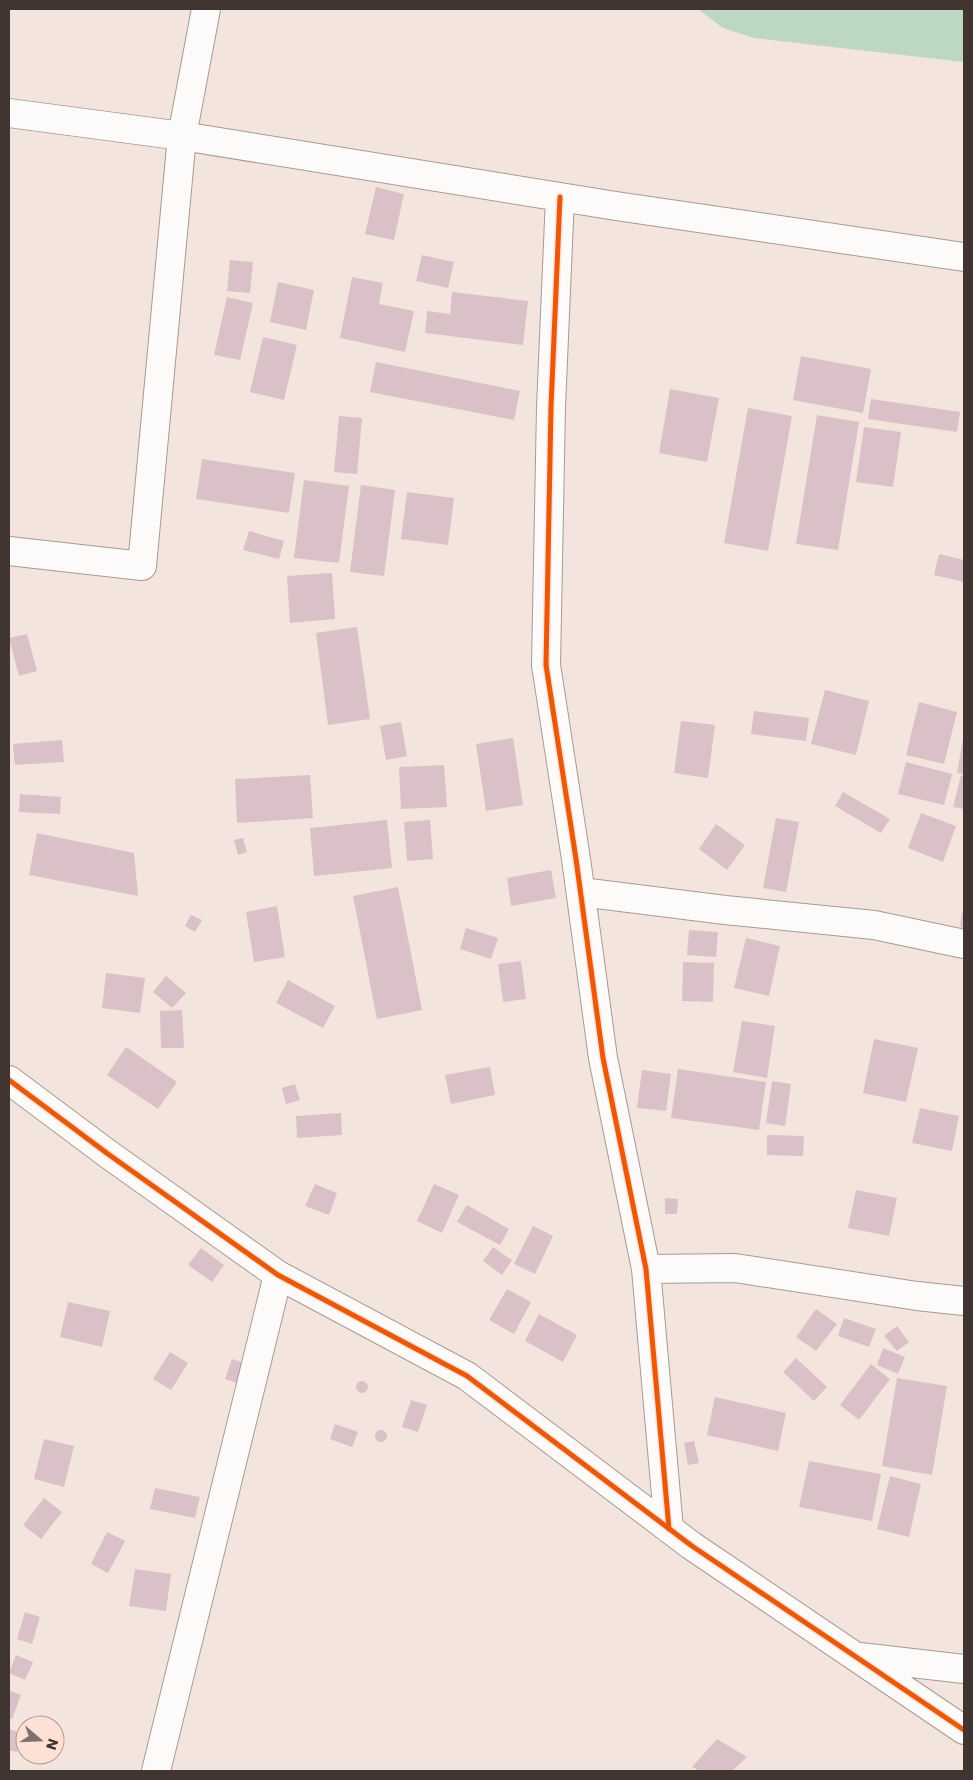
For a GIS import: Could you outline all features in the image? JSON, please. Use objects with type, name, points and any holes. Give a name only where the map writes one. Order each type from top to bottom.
[{"type":"street","points":[[9,551],[142,566],[182,136],[206,9]]},
{"type":"street","points":[[9,113],[182,136],[560,197],[964,257]]},
{"type":"street","points":[[560,197],[551,408],[546,665],[603,1058],[646,1268],[669,1528]]},
{"type":"street","points":[[580,892],[725,910],[874,925],[964,944]]},
{"type":"street","points":[[9,1080],[108,1154],[278,1275],[467,1376],[692,1546],[964,1730]]},
{"type":"street","points":[[646,1268],[735,1268],[917,1296],[964,1301]]},
{"type":"street","points":[[156,1771],[278,1275]]},
{"type":"street","points":[[856,1657],[964,1669]]},
{"type":"green space","points":[[698,9],[964,9],[964,62],[754,38],[723,28]]},
{"type":"building","points":[[376,187],[404,194],[394,240],[365,234]]},
{"type":"building","points":[[422,255],[454,262],[448,288],[416,281]]},
{"type":"building","points":[[230,260],[253,262],[250,293],[227,291]]},
{"type":"building","points":[[352,277],[383,283],[379,304],[414,311],[405,352],[340,338]]},
{"type":"building","points":[[278,282],[314,290],[306,330],[270,322]]},
{"type":"building","points":[[452,292],[528,301],[523,345],[425,333],[427,311],[450,314]]},
{"type":"building","points":[[227,297],[253,303],[240,360],[214,355]]},
{"type":"building","points":[[263,337],[297,345],[284,400],[250,392]]},
{"type":"building","points":[[801,356],[871,369],[863,413],[793,400]]},
{"type":"building","points":[[376,362],[520,391],[514,420],[370,392]]},
{"type":"building","points":[[670,389],[719,398],[707,462],[659,453]]},
{"type":"building","points":[[871,399],[960,412],[957,432],[868,419]]},
{"type":"building","points":[[748,408],[792,416],[768,551],[724,543]]},
{"type":"building","points":[[817,415],[859,422],[838,550],[796,544]]},
{"type":"building","points":[[339,416],[362,418],[357,474],[334,472]]},
{"type":"building","points":[[864,427],[901,432],[893,487],[856,482]]},
{"type":"building","points":[[202,459],[295,473],[289,513],[196,499]]},
{"type":"building","points":[[304,480],[349,486],[339,563],[294,558]]},
{"type":"building","points":[[361,485],[395,490],[384,576],[350,572]]},
{"type":"building","points":[[407,492],[454,498],[448,545],[401,539]]},
{"type":"building","points":[[249,531],[284,541],[279,559],[243,550]]},
{"type":"building","points":[[939,554],[964,560],[964,582],[934,575]]},
{"type":"building","points":[[332,573],[335,619],[290,623],[287,576]]},
{"type":"building","points":[[357,627],[370,719],[328,725],[316,633]]},
{"type":"building","points":[[27,634],[37,671],[19,676],[9,638]]},
{"type":"building","points":[[825,690],[869,701],[856,755],[811,744]]},
{"type":"building","points":[[919,702],[957,712],[944,764],[906,755]]},
{"type":"building","points":[[754,711],[809,718],[806,741],[751,734]]},
{"type":"building","points":[[681,721],[715,725],[708,778],[674,773]]},
{"type":"building","points":[[401,722],[407,756],[386,760],[380,726]]},
{"type":"building","points":[[513,738],[523,805],[486,811],[476,744]]},
{"type":"building","points":[[964,739],[964,774],[957,773]]},
{"type":"building","points":[[62,740],[64,762],[15,765],[13,744]]},
{"type":"building","points":[[906,762],[952,774],[944,805],[898,794]]},
{"type":"building","points":[[444,765],[447,807],[401,809],[399,767]]},
{"type":"building","points":[[310,775],[313,818],[237,823],[235,779]]},
{"type":"building","points":[[961,775],[964,776],[964,809],[953,807]]},
{"type":"building","points":[[843,792],[890,819],[881,833],[835,806]]},
{"type":"building","points":[[20,794],[61,797],[60,814],[19,812]]},
{"type":"building","points":[[921,813],[956,826],[943,862],[908,848]]},
{"type":"building","points":[[776,818],[799,822],[786,892],[763,888]]},
{"type":"building","points":[[387,820],[392,868],[314,876],[310,828]]},
{"type":"building","points":[[430,820],[433,859],[407,861],[404,822]]},
{"type":"building","points":[[716,824],[745,845],[727,870],[699,849]]},
{"type":"building","points":[[37,833],[134,853],[138,896],[29,875]]},
{"type":"building","points":[[243,838],[247,852],[238,855],[234,840]]},
{"type":"building","points":[[551,870],[556,898],[511,906],[507,878]]},
{"type":"building","points":[[398,887],[422,1010],[377,1019],[353,896]]},
{"type":"building","points":[[277,906],[285,957],[254,962],[246,912]]},
{"type":"building","points":[[962,913],[964,914],[964,928],[960,927]]},
{"type":"building","points":[[191,915],[202,920],[195,932],[185,926]]},
{"type":"building","points":[[466,928],[498,938],[491,959],[460,949]]},
{"type":"building","points":[[689,930],[718,932],[716,957],[687,955]]},
{"type":"building","points":[[746,938],[780,946],[769,996],[734,988]]},
{"type":"building","points":[[521,961],[526,999],[503,1002],[498,964]]},
{"type":"building","points":[[683,962],[714,963],[713,1002],[682,1001]]},
{"type":"building","points":[[106,973],[145,978],[140,1013],[102,1008]]},
{"type":"building","points":[[166,976],[186,993],[172,1008],[153,992]]},
{"type":"building","points":[[288,980],[335,1006],[323,1028],[276,1003]]},
{"type":"building","points":[[182,1010],[184,1048],[161,1048],[160,1011]]},
{"type":"building","points":[[742,1021],[775,1026],[767,1078],[733,1072]]},
{"type":"building","points":[[874,1039],[918,1048],[906,1102],[863,1093]]},
{"type":"building","points":[[126,1047],[177,1082],[158,1109],[107,1075]]},
{"type":"building","points":[[490,1067],[495,1095],[451,1104],[445,1075]]},
{"type":"building","points":[[678,1069],[766,1082],[759,1130],[671,1118]]},
{"type":"building","points":[[642,1070],[671,1074],[666,1111],[637,1108]]},
{"type":"building","points":[[772,1081],[791,1084],[785,1126],[766,1123]]},
{"type":"building","points":[[295,1084],[300,1100],[286,1104],[282,1088]]},
{"type":"building","points":[[920,1108],[959,1116],[952,1151],[912,1143]]},
{"type":"building","points":[[341,1113],[342,1135],[297,1138],[296,1116]]},
{"type":"building","points":[[767,1135],[804,1136],[803,1156],[767,1155]]},
{"type":"building","points":[[315,1184],[337,1193],[329,1215],[305,1206]]},
{"type":"building","points":[[434,1184],[459,1195],[442,1233],[417,1221]]},
{"type":"building","points":[[856,1190],[897,1198],[889,1236],[848,1228]]},
{"type":"building","points":[[665,1198],[678,1199],[677,1214],[665,1214]]},
{"type":"building","points":[[467,1205],[509,1229],[500,1245],[457,1222]]},
{"type":"building","points":[[533,1226],[553,1236],[535,1274],[514,1264]]},
{"type":"building","points":[[493,1247],[512,1260],[502,1275],[483,1261]]},
{"type":"building","points":[[201,1248],[224,1265],[212,1282],[188,1265]]},
{"type":"building","points":[[507,1289],[531,1302],[514,1334],[489,1320]]},
{"type":"building","points":[[68,1302],[110,1311],[102,1347],[60,1337]]},
{"type":"building","points":[[816,1309],[837,1324],[816,1351],[796,1337]]},
{"type":"building","points":[[539,1314],[577,1335],[563,1362],[525,1341]]},
{"type":"building","points":[[844,1318],[876,1329],[869,1347],[838,1336]]},
{"type":"building","points":[[897,1326],[909,1342],[897,1351],[884,1336]]},
{"type":"building","points":[[883,1348],[905,1357],[898,1374],[877,1365]]},
{"type":"building","points":[[170,1352],[188,1363],[171,1390],[153,1379]]},
{"type":"building","points":[[796,1358],[827,1387],[814,1401],[783,1372]]},
{"type":"building","points":[[232,1359],[244,1363],[237,1383],[225,1379]]},
{"type":"building","points":[[871,1364],[890,1379],[859,1420],[840,1405]]},
{"type":"building","points":[[897,1378],[947,1386],[932,1475],[882,1466]]},
{"type":"building","points":[[360,1381],[364,1381],[368,1387],[364,1393],[360,1393],[356,1389],[356,1385]]},
{"type":"building","points":[[715,1397],[786,1413],[778,1451],[707,1435]]},
{"type":"building","points":[[411,1400],[427,1405],[418,1432],[402,1427]]},
{"type":"building","points":[[335,1424],[358,1432],[352,1447],[330,1439]]},
{"type":"building","points":[[379,1430],[383,1430],[387,1436],[383,1442],[379,1442],[375,1438],[375,1434]]},
{"type":"building","points":[[44,1439],[74,1446],[64,1487],[34,1479]]},
{"type":"building","points":[[694,1441],[699,1463],[688,1465],[684,1443]]},
{"type":"building","points":[[809,1461],[881,1474],[872,1521],[799,1507]]},
{"type":"building","points":[[890,1476],[921,1484],[909,1537],[877,1529]]},
{"type":"building","points":[[155,1488],[200,1497],[195,1518],[150,1509]]},
{"type":"building","points":[[44,1498],[62,1512],[41,1539],[23,1525]]},
{"type":"building","points":[[107,1532],[125,1541],[108,1573],[91,1564]]},
{"type":"building","points":[[135,1569],[171,1574],[166,1611],[129,1606]]},
{"type":"building","points":[[25,1612],[40,1617],[32,1644],[17,1639]]},
{"type":"building","points":[[16,1655],[33,1662],[25,1680],[9,1673]]},
{"type":"building","points":[[9,1690],[21,1695],[12,1719],[9,1718]]},
{"type":"building","points":[[9,1729],[15,1731],[15,1752],[9,1750]]},
{"type":"building","points":[[717,1739],[747,1757],[732,1771],[700,1771],[692,1767]]},
{"type":"cycle path","points":[[560,197],[551,407],[546,665],[576,859],[603,1058],[646,1269],[669,1529]]},
{"type":"cycle path","points":[[9,1080],[108,1154],[278,1275],[467,1376],[692,1546],[964,1730]]}]
